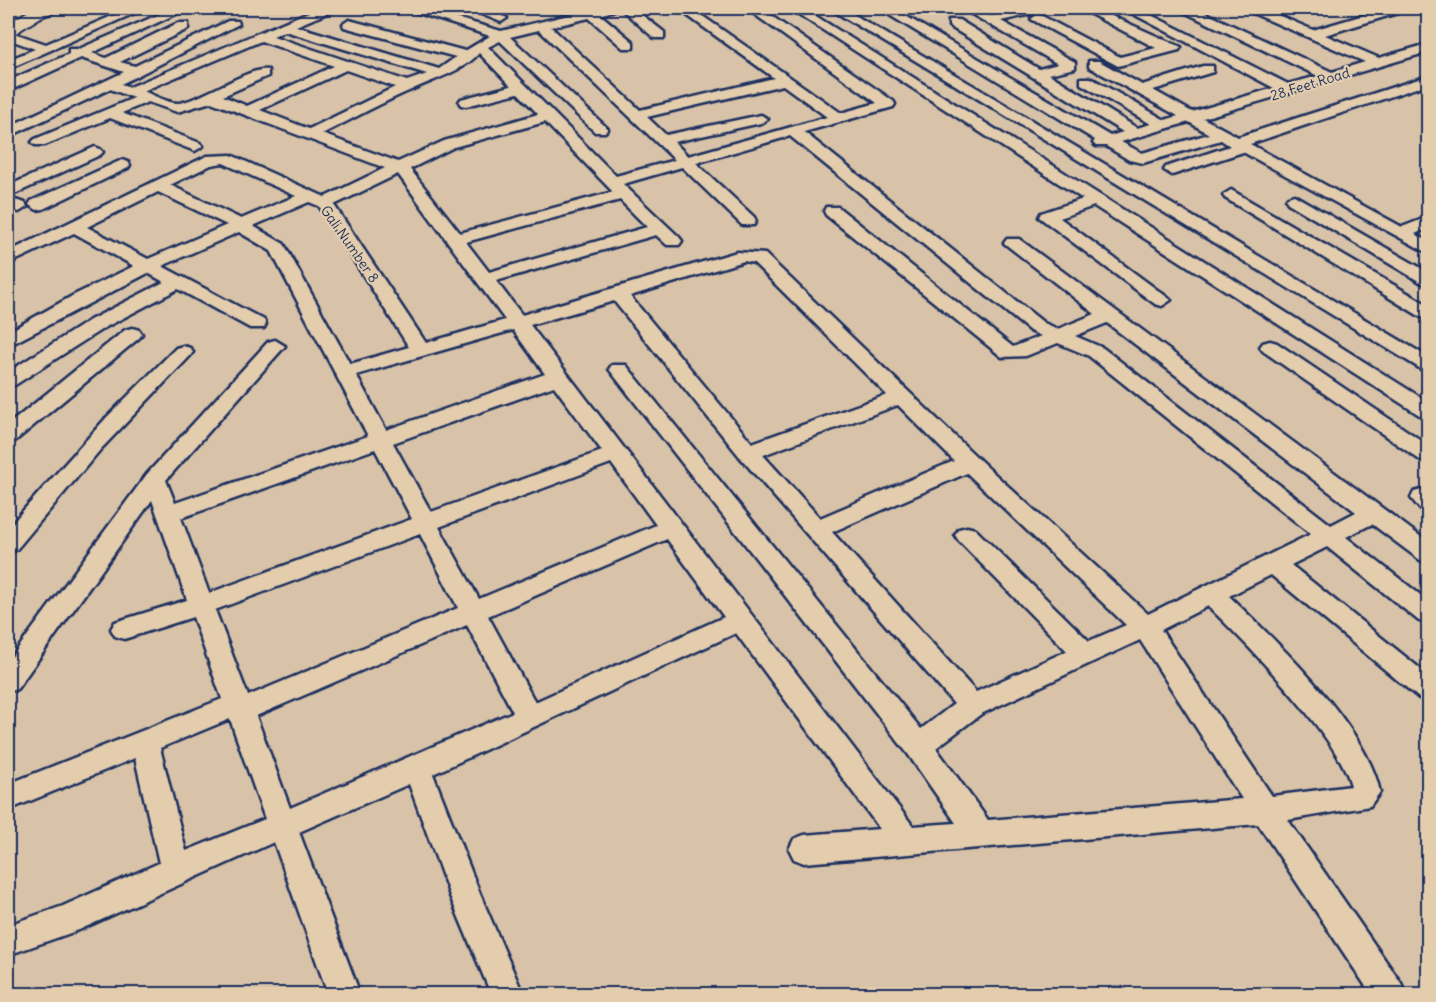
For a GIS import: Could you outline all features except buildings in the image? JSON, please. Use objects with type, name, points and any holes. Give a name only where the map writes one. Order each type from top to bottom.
[{"type":"street","points":[[8,30],[46,8]]},
{"type":"street","points":[[29,18],[59,8]]},
{"type":"street","points":[[8,65],[140,8]]},
{"type":"street","points":[[8,86],[183,8]]},
{"type":"street","points":[[129,92],[328,8]]},
{"type":"street","points":[[415,8],[501,35],[600,129]]},
{"type":"street","points":[[472,8],[487,13],[501,13]]},
{"type":"street","points":[[553,8],[565,19]]},
{"type":"street","points":[[310,134],[407,86],[441,74],[501,35],[565,19],[588,10],[614,8]]},
{"type":"street","points":[[626,8],[659,34]]},
{"type":"street","points":[[683,8],[839,118]]},
{"type":"street","points":[[455,240],[618,188],[686,162],[888,104],[752,8]]},
{"type":"street","points":[[795,8],[1428,411]]},
{"type":"street","points":[[835,8],[1428,365]]},
{"type":"street","points":[[884,8],[1108,141],[1143,158],[1234,142]]},
{"type":"street","points":[[1085,8],[1167,48]]},
{"type":"street","points":[[1128,8],[1289,90]]},
{"type":"street","points":[[1186,8],[1332,77]]},
{"type":"street","points":[[1252,8],[1379,63]]},
{"type":"street","points":[[1313,34],[1400,8]]},
{"type":"street","points":[[969,9],[1070,64],[1038,74]]},
{"type":"street","points":[[588,10],[627,45]]},
{"type":"street","points":[[1267,14],[1284,10]]},
{"type":"street","points":[[990,20],[1039,14],[1158,84]]},
{"type":"street","points":[[8,133],[136,71],[233,17],[218,16]]},
{"type":"street","points":[[954,23],[1137,134]]},
{"type":"street","points":[[350,24],[475,51],[522,88],[618,188],[673,241]]},
{"type":"street","points":[[542,24],[748,221]]},
{"type":"street","points":[[108,62],[183,26]]},
{"type":"street","points":[[284,26],[441,74]]},
{"type":"street","points":[[8,49],[44,33]]},
{"type":"street","points":[[8,35],[24,42],[80,54],[136,71]]},
{"type":"street","points":[[260,36],[407,86]]},
{"type":"street","points":[[1118,62],[1193,41]]},
{"type":"street","name":"28 Feet Road","points":[[1072,151],[1191,119],[1428,48]]},
{"type":"street","points":[[1094,64],[1428,248]]},
{"type":"street","points":[[247,111],[346,65]]},
{"type":"street","points":[[1139,90],[1208,69]]},
{"type":"street","points":[[109,84],[180,109],[263,73]]},
{"type":"street","points":[[636,115],[785,80]]},
{"type":"street","points":[[1172,170],[1234,142],[1428,80]]},
{"type":"street","points":[[1086,81],[1165,126]]},
{"type":"street","points":[[466,102],[522,88]]},
{"type":"street","points":[[210,97],[402,168],[906,840]]},
{"type":"street","points":[[40,142],[146,98]]},
{"type":"street","points":[[109,113],[195,146]]},
{"type":"street","points":[[8,340],[68,305],[240,225],[317,200],[402,168],[449,144],[549,116]]},
{"type":"street","points":[[663,140],[761,119]]},
{"type":"street","points":[[793,131],[1037,327],[1096,352],[1428,614]]},
{"type":"street","points":[[37,205],[127,167],[57,135]]},
{"type":"street","points":[[8,192],[95,152]]},
{"type":"street","name":"Gali Number 8","points":[[157,185],[218,158],[261,172],[317,200],[421,350]]},
{"type":"street","points":[[8,259],[157,185],[240,225],[278,248],[529,717]]},
{"type":"street","points":[[1231,195],[1428,313]]},
{"type":"street","points":[[1097,199],[1047,218],[1162,300]]},
{"type":"street","points":[[1294,200],[1428,279]]},
{"type":"street","points":[[832,211],[1003,350],[1014,354],[1109,315]]},
{"type":"street","points":[[1402,233],[1428,222]]},
{"type":"street","points":[[73,226],[257,324]]},
{"type":"street","points":[[485,279],[659,229]]},
{"type":"street","points":[[1013,243],[1428,554]]},
{"type":"street","points":[[344,372],[743,256],[755,256],[969,463],[1145,627],[1347,934],[1390,994]]},
{"type":"street","points":[[8,381],[97,324],[177,282]]},
{"type":"street","points":[[618,294],[748,452],[972,706]]},
{"type":"street","points":[[8,436],[132,334]]},
{"type":"street","points":[[8,681],[155,479],[275,346]]},
{"type":"street","points":[[1270,347],[1428,455]]},
{"type":"street","points":[[8,544],[60,481],[141,392],[183,352]]},
{"type":"street","points":[[619,369],[918,746],[981,834]]},
{"type":"street","points":[[169,514],[558,377]]},
{"type":"street","points":[[748,452],[901,397]]},
{"type":"street","points":[[124,629],[202,605],[615,454]]},
{"type":"street","points":[[816,529],[969,463]]},
{"type":"street","points":[[155,479],[344,994]]},
{"type":"street","points":[[918,746],[972,706],[1145,627],[1374,513]]},
{"type":"street","points":[[8,797],[239,708],[473,613],[671,528]]},
{"type":"street","points":[[967,535],[1086,654]]},
{"type":"street","points":[[1272,563],[1428,690]]},
{"type":"street","points":[[804,849],[1265,810],[1360,797],[1366,792],[1367,783],[1361,770],[1290,675],[1211,594]]},
{"type":"street","points":[[8,940],[68,919],[176,870],[417,768],[741,620]]},
{"type":"street","points":[[145,744],[176,870]]},
{"type":"street","points":[[417,768],[465,896],[507,994]]}]
